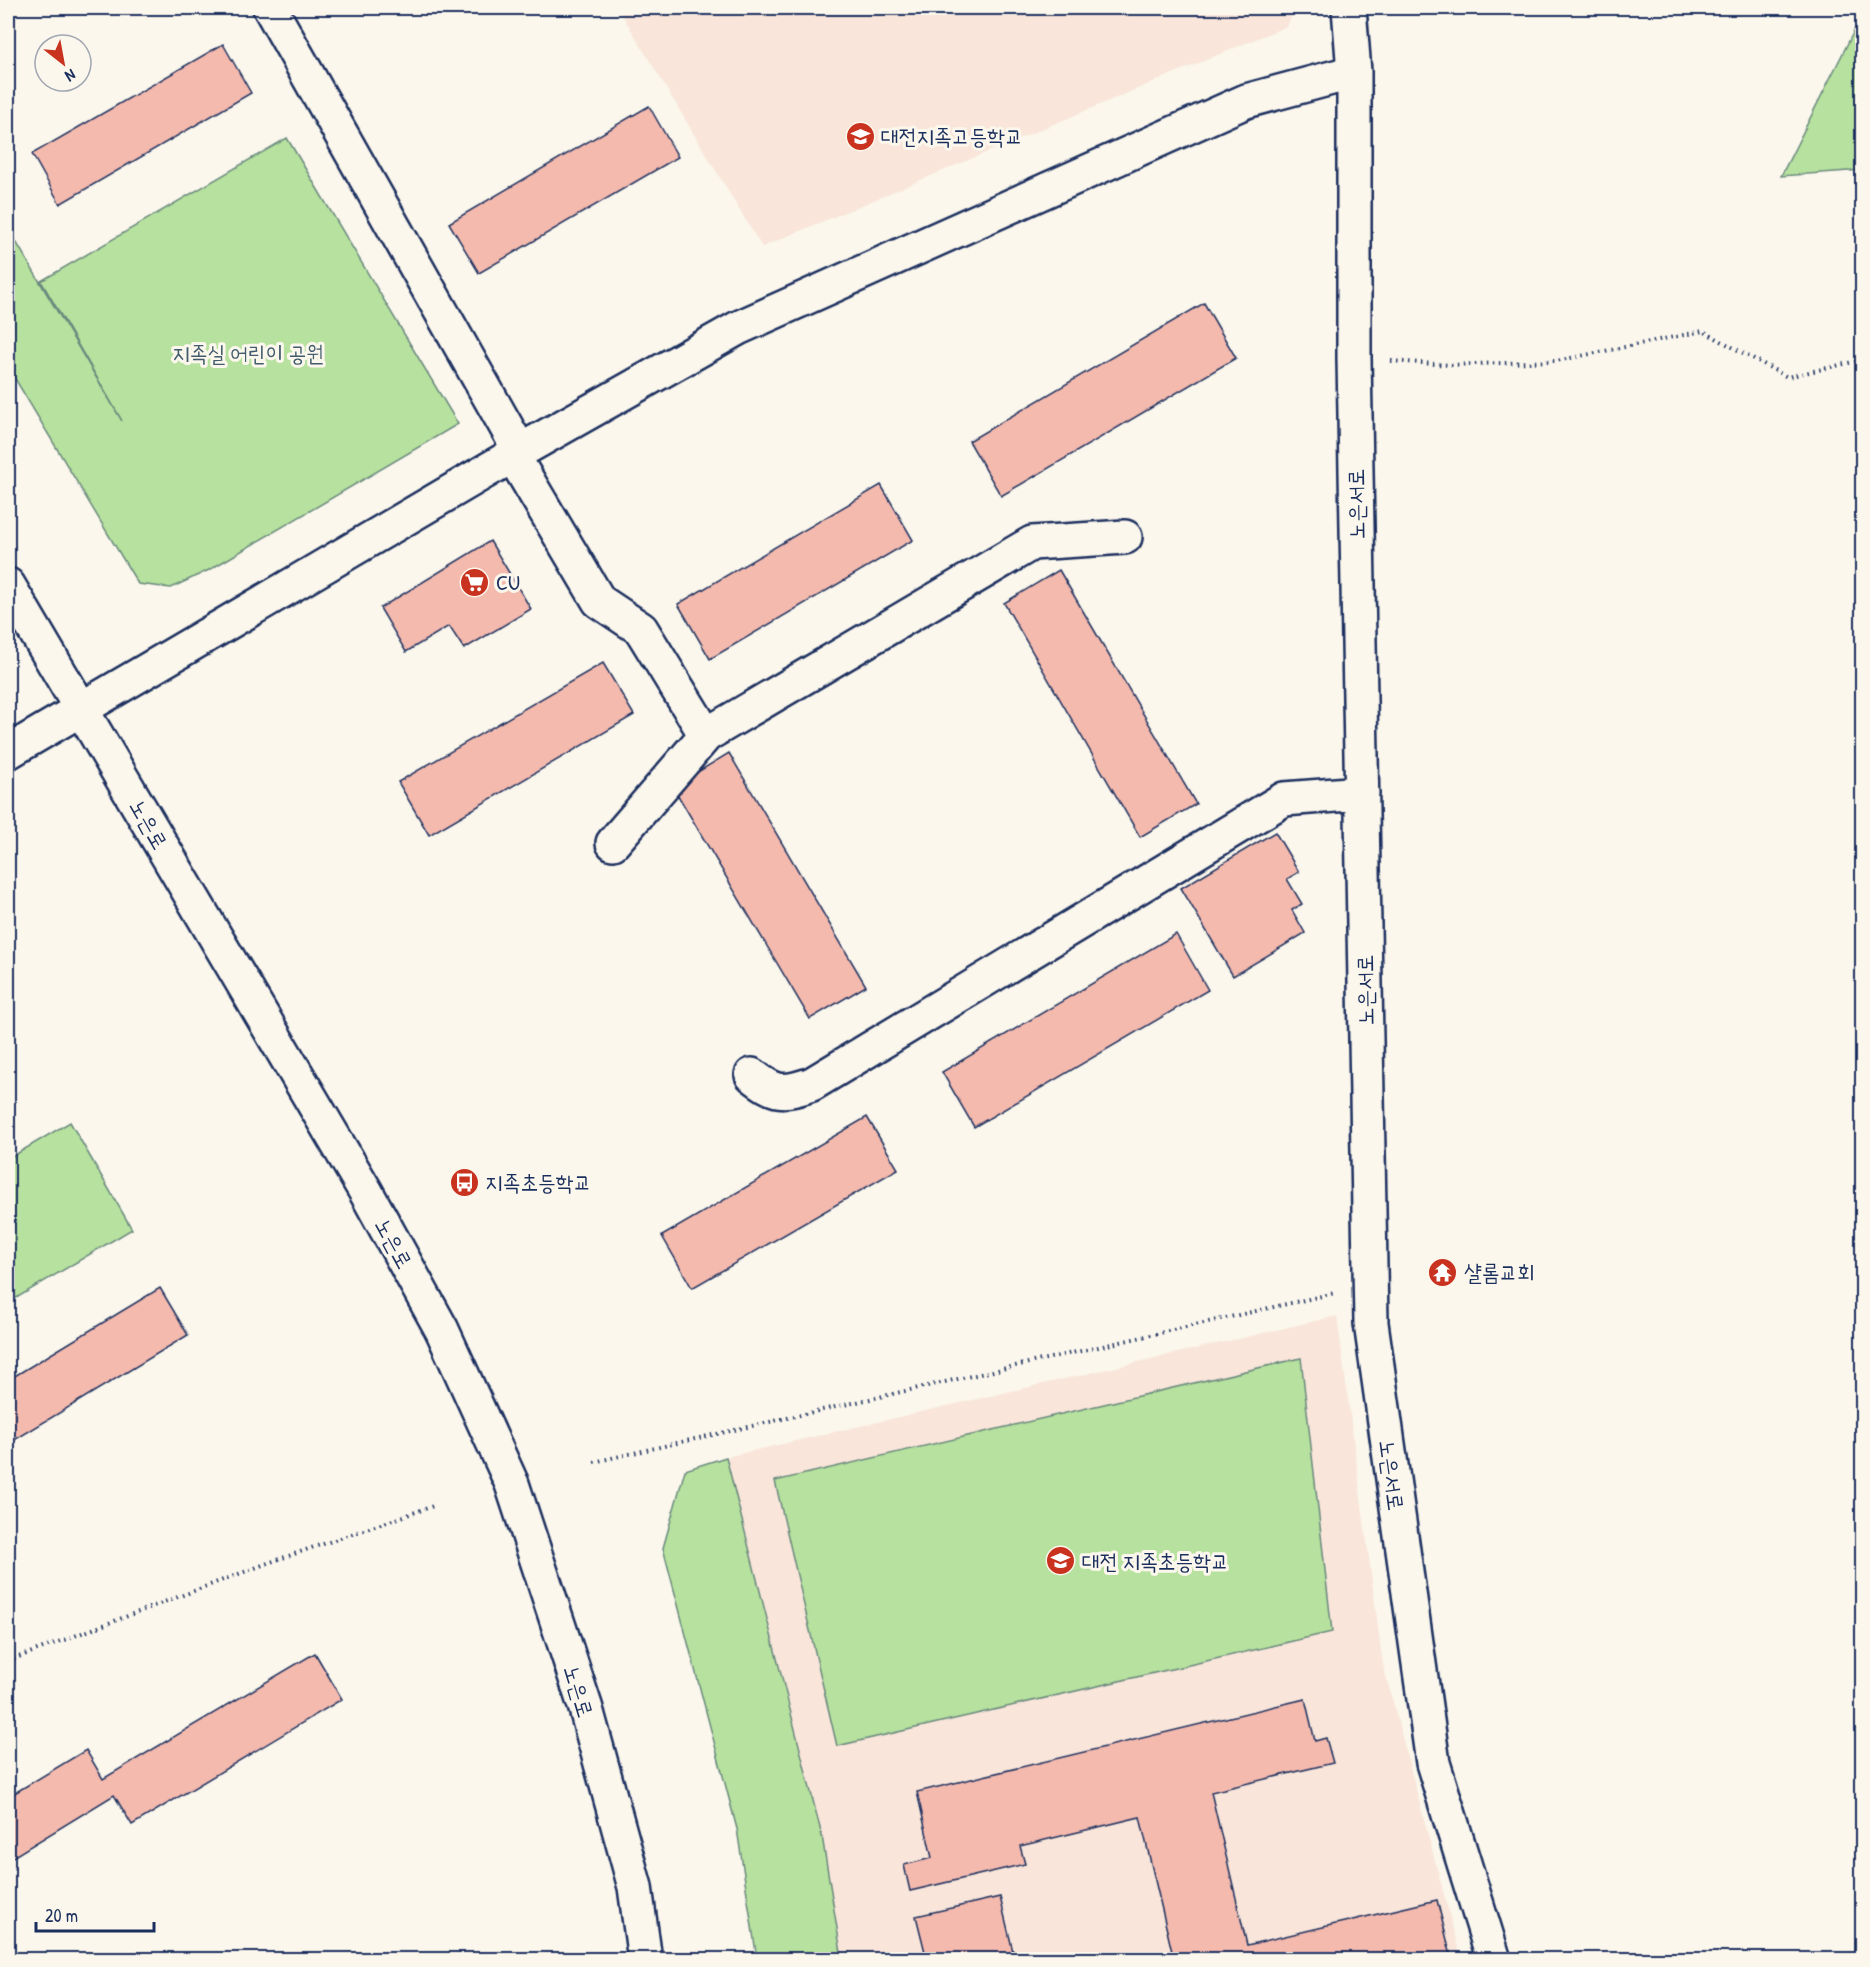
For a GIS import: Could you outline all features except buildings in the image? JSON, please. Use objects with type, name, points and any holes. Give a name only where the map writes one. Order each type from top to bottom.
[{"type":"street","points":[[270,8],[599,601],[641,629],[706,735]]},
{"type":"street","name":"노은서로","points":[[1349,8],[1354,72],[1354,358],[1371,1323],[1433,1763],[1494,1959]]},
{"type":"street","points":[[8,752],[516,454],[738,328],[1246,101],[1354,72]]},
{"type":"street","points":[[613,843],[706,735],[1032,543],[1125,537]]},
{"type":"street","name":"노은로","points":[[8,585],[366,1192],[442,1330],[508,1474],[586,1709],[635,1887],[645,1959]]},
{"type":"street","points":[[752,1075],[770,1089],[788,1092],[812,1084],[1284,800],[1362,793]]},
{"type":"path","points":[[1354,358],[1451,365],[1556,361],[1703,331],[1787,377],[1863,360]]},
{"type":"path","points":[[594,1462],[1335,1292]]},
{"type":"path","points":[[8,1661],[268,1563],[436,1505]]},
{"type":"shaded area","name":"대전지족고등학교","points":[[618,8],[1296,8],[1287,26],[762,247]]},
{"type":"shaded area","name":"대전 지족초등학교","points":[[1337,1316],[1383,1665],[1461,1959],[842,1959],[822,1836],[726,1457]]},
{"type":"green space","points":[[1862,15],[1862,170],[1781,176]]},
{"type":"green space","name":"지족실 어린이 공원","points":[[287,138],[458,424],[209,570],[171,588],[138,584],[8,367],[8,228],[122,421],[41,281]]},
{"type":"green space","points":[[70,1122],[132,1229],[8,1303],[8,1159]]},
{"type":"green space","points":[[1301,1358],[1332,1632],[837,1746],[775,1481]]},
{"type":"green space","points":[[726,1457],[822,1836],[842,1959],[757,1959],[737,1829],[663,1548],[685,1470]]},
{"type":"place","name":"대전지족고등학교","points":[[860,136]]},
{"type":"place","name":"CU","points":[[475,582]]},
{"type":"place","name":"지족초등학교","points":[[464,1182]]},
{"type":"place","name":"샬롬교회","points":[[1443,1272]]},
{"type":"place","name":"대전 지족초등학교","points":[[1061,1561]]}]
